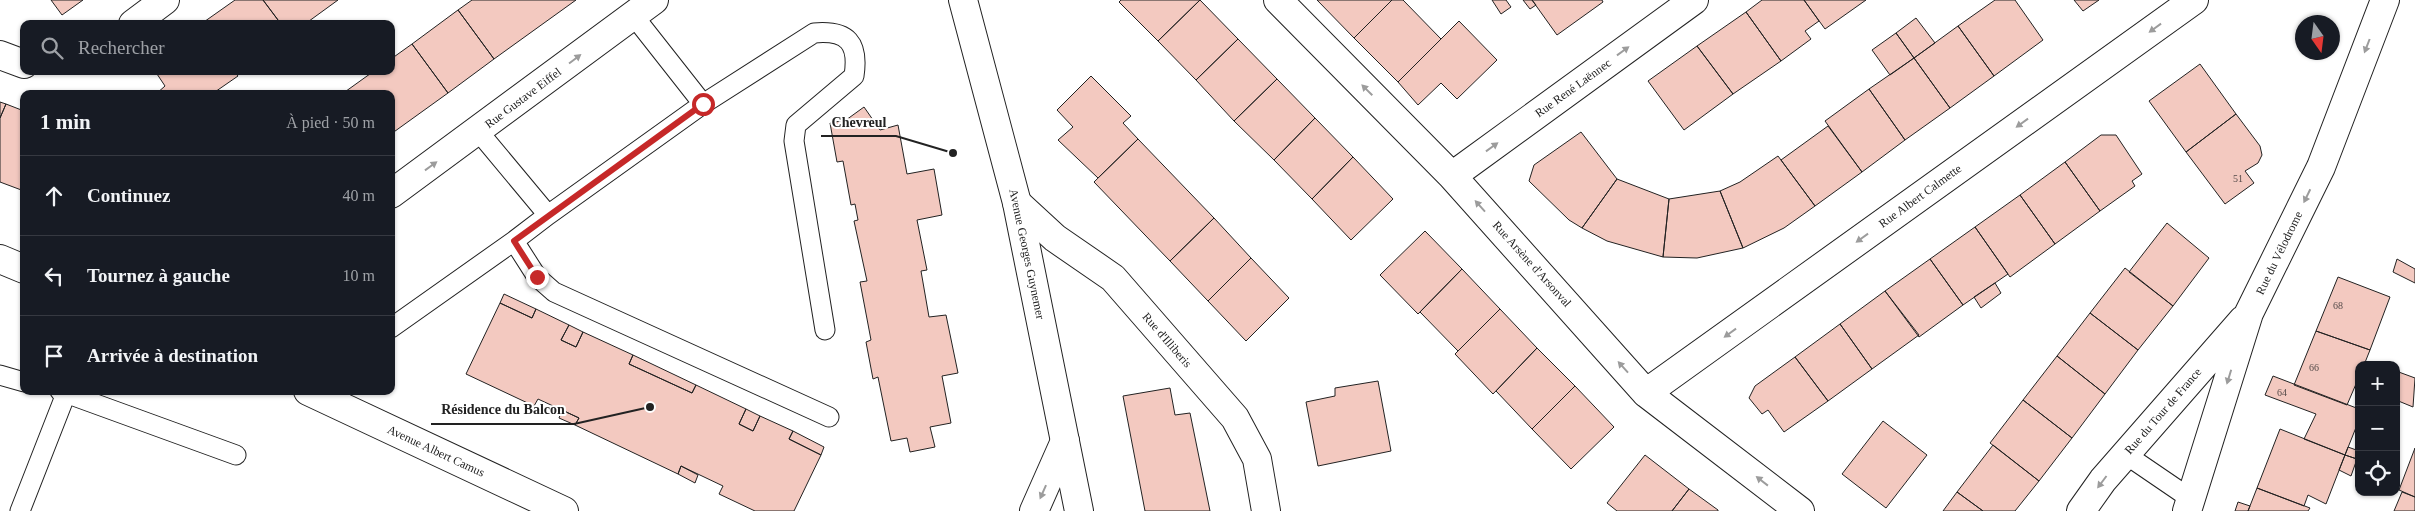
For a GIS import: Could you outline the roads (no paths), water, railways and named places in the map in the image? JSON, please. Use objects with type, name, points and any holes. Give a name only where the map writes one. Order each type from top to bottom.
[{"type":"street","points":[[138,20],[164,0]]},
{"type":"street","name":"Avenue Georges Guynemer","points":[[964,0],[1017,203],[1079,511]]},
{"type":"street","name":"Rue Arsène d'Arsonval","points":[[1278,0],[1452,176],[1646,392],[1800,511]]},
{"type":"street","name":"Rue René Laënnec","points":[[1452,176],[1694,0]]},
{"type":"street","name":"Rue Albert Calmette","points":[[1646,392],[2194,0]]},
{"type":"street","name":"Rue du Vélodrome","points":[[2189,505],[2249,313],[2321,167],[2384,0]]},
{"type":"street","name":"Rue Gustave Eiffel","points":[[395,191],[478,132],[644,8]]},
{"type":"street","points":[[0,56],[20,63]]},
{"type":"street","name":"Rue d'Illiberis","points":[[1017,203],[1056,238],[1113,278],[1235,418],[1258,459],[1266,511]]},
{"type":"street","points":[[0,259],[20,267]]},
{"type":"street","name":"Rue du Tour de France","points":[[2081,511],[2125,454],[2249,313]]},
{"type":"street","name":"Avenue Albert Camus","points":[[317,395],[564,511]]},
{"type":"street","points":[[1034,511],[1065,441]]},
{"type":"lane","points":[[644,8],[703,104]]},
{"type":"lane","points":[[395,325],[703,104],[814,33],[831,32],[847,39],[857,57],[854,76],[796,125],[794,141],[825,330]]},
{"type":"lane","points":[[478,132],[548,216]]},
{"type":"lane","points":[[514,241],[537,277],[554,292],[829,417]]},
{"type":"lane","points":[[0,375],[20,381]]},
{"type":"lane","points":[[20,511],[64,395]]},
{"type":"lane","points":[[73,395],[236,455]]},
{"type":"lane","points":[[2125,454],[2189,505]]},
{"type":"place","name":"Chevreul","points":[[953,153]]},
{"type":"place","name":"Résidence du Balcon","points":[[650,407]]}]
